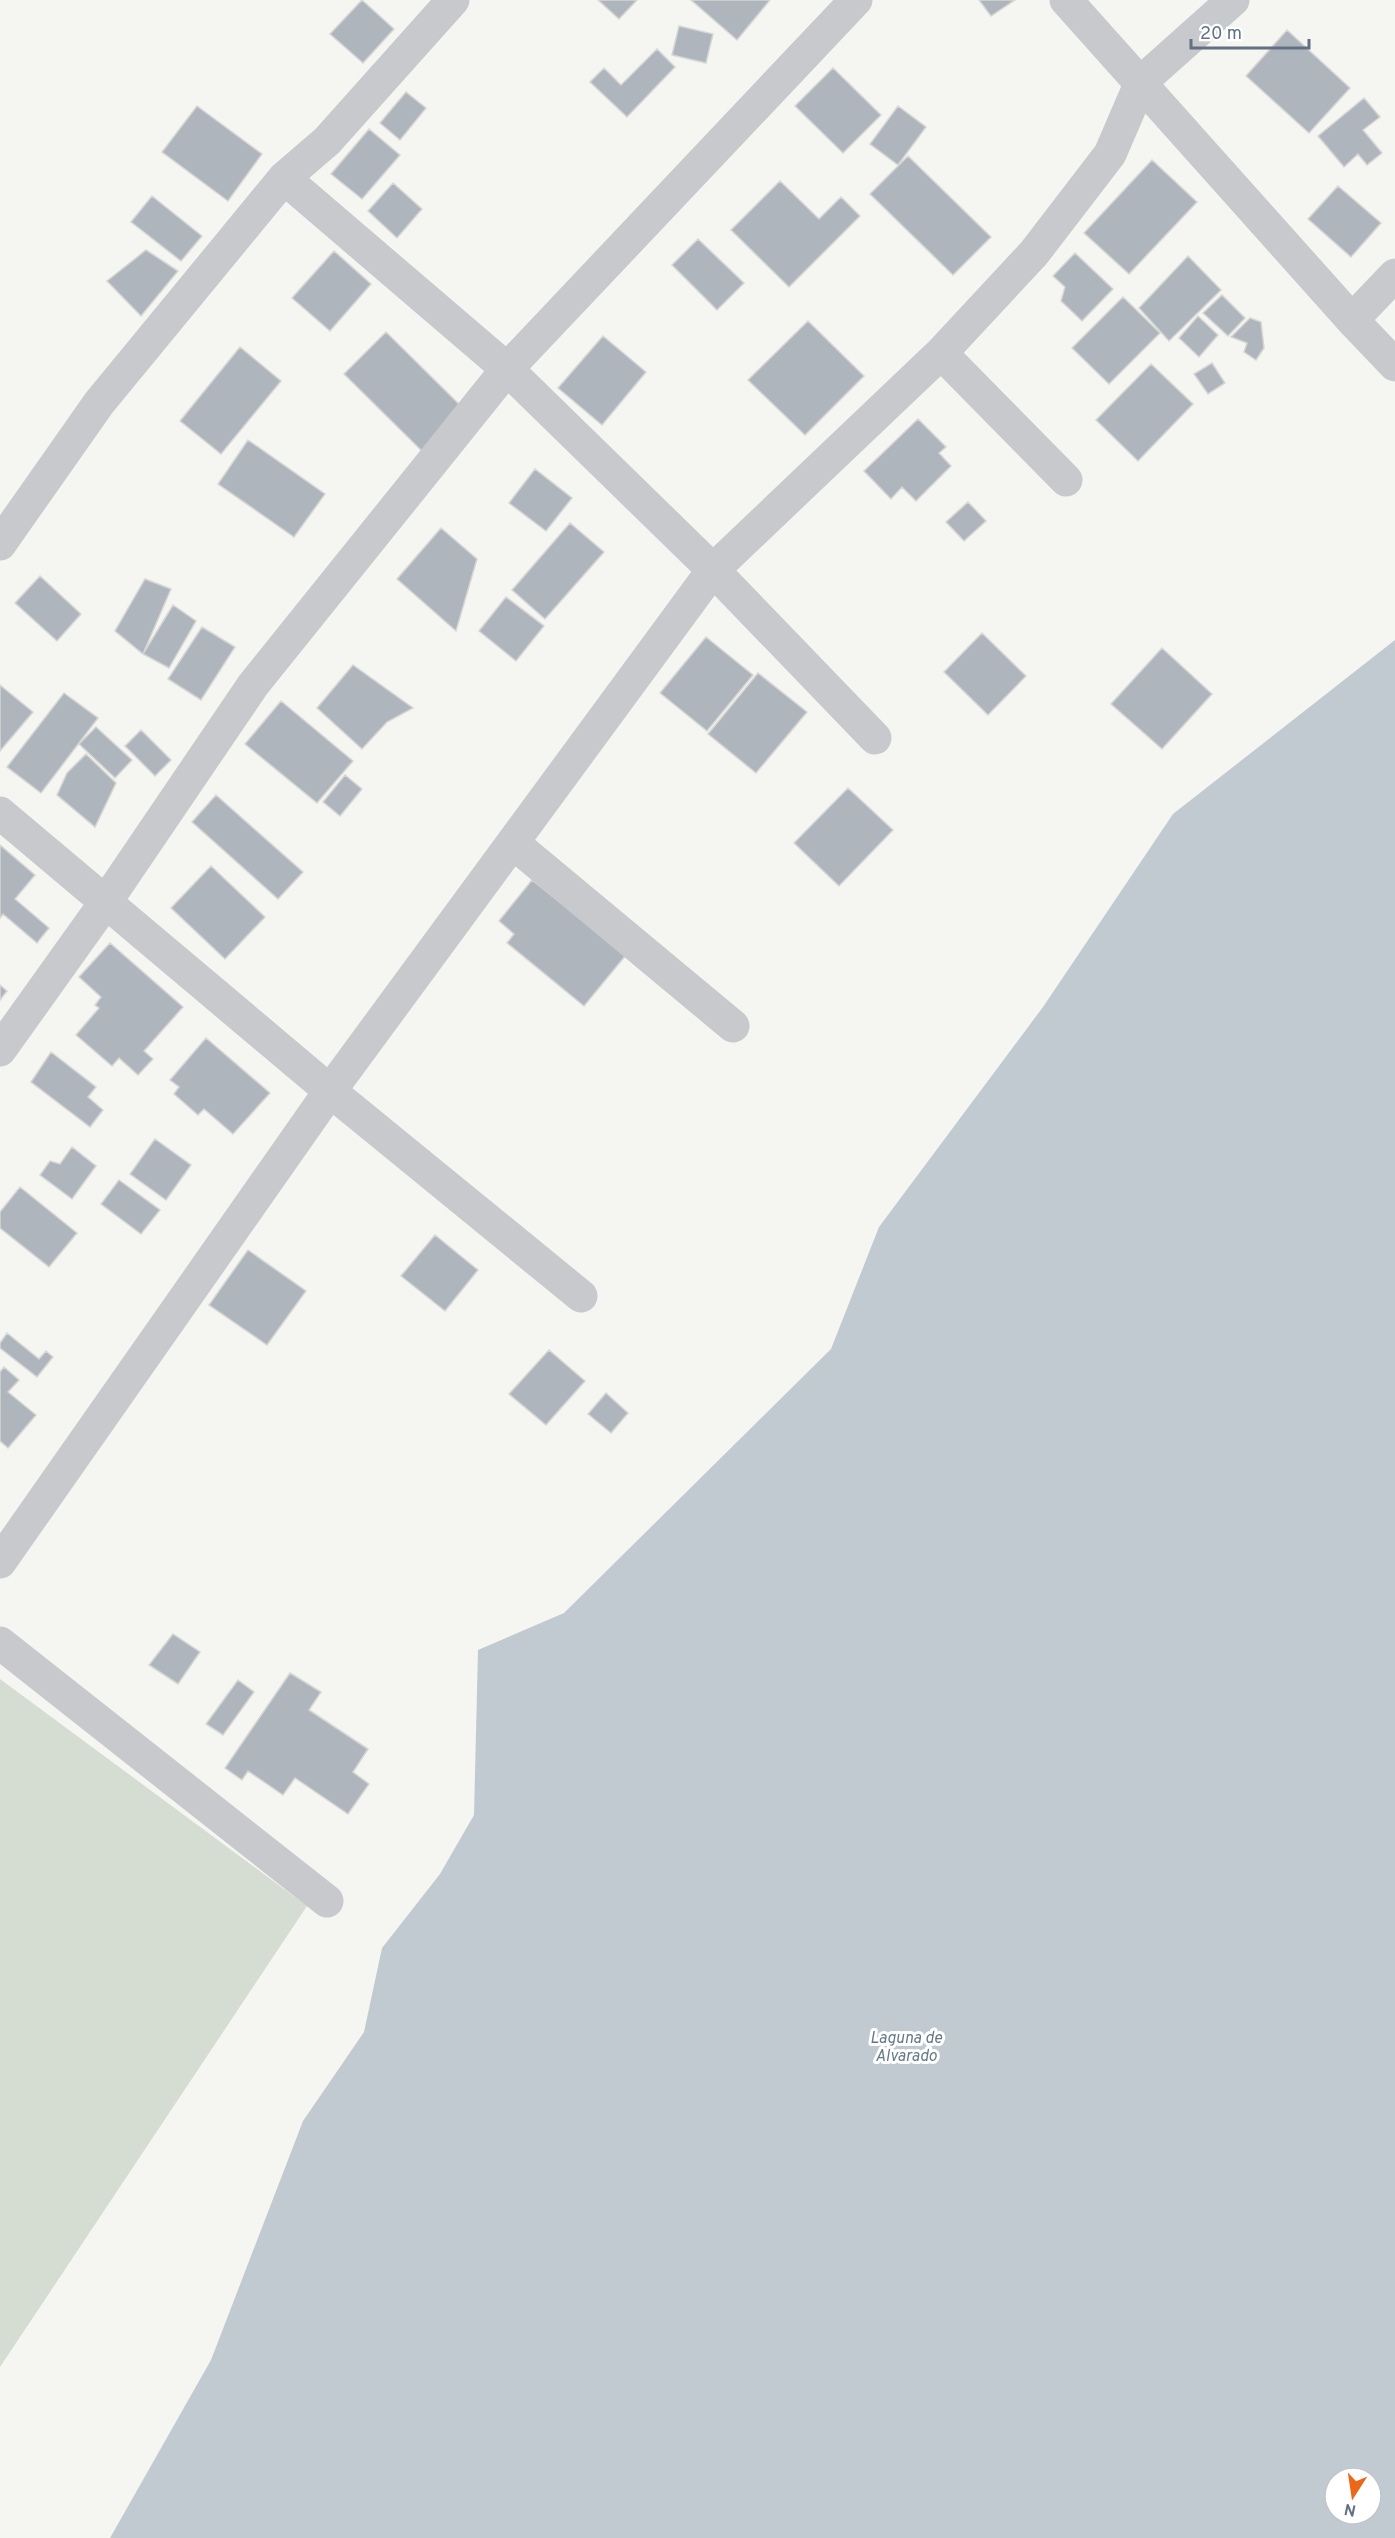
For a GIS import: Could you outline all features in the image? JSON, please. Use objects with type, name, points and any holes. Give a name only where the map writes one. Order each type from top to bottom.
[{"type":"street","points":[[0,544],[99,403],[284,178],[327,141],[453,0]]},
{"type":"street","points":[[0,1050],[105,903],[253,685],[507,369],[856,0]]},
{"type":"street","points":[[1066,0],[1352,320],[1395,365]]},
{"type":"street","points":[[0,1562],[330,1091],[713,570],[941,353],[1034,253],[1110,154],[1141,82],[1233,0]]},
{"type":"street","points":[[284,178],[507,369],[713,570],[875,738]]},
{"type":"street","points":[[1352,320],[1395,275]]},
{"type":"street","points":[[941,353],[1066,480]]},
{"type":"street","points":[[0,813],[330,1091],[581,1296]]},
{"type":"street","points":[[513,843],[733,1026]]},
{"type":"street","points":[[0,1643],[327,1901]]},
{"type":"shaded area","points":[[0,1679],[307,1906],[0,2367]]},
{"type":"water","name":"Laguna de Alvarado","points":[[1395,640],[1395,2538],[110,2538],[211,2360],[303,2121],[364,2032],[382,1948],[440,1874],[474,1815],[478,1650],[564,1613],[831,1349],[879,1227],[1043,1007],[1173,814]]},
{"type":"building","points":[[362,0],[394,29],[363,63],[330,34]]},
{"type":"building","points":[[598,0],[637,0],[619,19]]},
{"type":"building","points":[[691,0],[770,0],[737,40]]},
{"type":"building","points":[[979,0],[1015,0],[991,16]]},
{"type":"building","points":[[679,26],[713,34],[706,63],[672,55]]},
{"type":"building","points":[[1287,30],[1350,88],[1309,133],[1246,76]]},
{"type":"building","points":[[657,49],[675,67],[627,117],[590,82],[604,68],[621,85]]},
{"type":"building","points":[[833,68],[881,115],[843,153],[795,106]]},
{"type":"building","points":[[406,92],[426,108],[400,140],[380,123]]},
{"type":"building","points":[[1364,98],[1380,117],[1363,130],[1382,153],[1367,165],[1358,154],[1344,167],[1318,136]]},
{"type":"building","points":[[197,106],[262,154],[228,201],[162,152]]},
{"type":"building","points":[[898,106],[926,127],[898,165],[870,144]]},
{"type":"building","points":[[369,129],[400,155],[362,199],[331,174]]},
{"type":"building","points":[[908,156],[991,237],[953,275],[870,194]]},
{"type":"building","points":[[1152,160],[1197,202],[1129,274],[1084,233]]},
{"type":"building","points":[[780,181],[819,219],[841,197],[860,216],[789,287],[731,230]]},
{"type":"building","points":[[393,183],[422,209],[397,238],[368,211]]},
{"type":"building","points":[[1338,186],[1381,223],[1351,257],[1308,219]]},
{"type":"building","points":[[152,196],[202,236],[181,261],[131,222]]},
{"type":"building","points":[[698,239],[744,283],[717,310],[672,265]]},
{"type":"building","points":[[146,250],[178,271],[141,316],[107,281]]},
{"type":"building","points":[[334,251],[371,284],[330,331],[292,298]]},
{"type":"building","points":[[1075,253],[1113,289],[1082,321],[1061,301],[1065,287],[1053,276]]},
{"type":"building","points":[[1188,256],[1221,290],[1169,341],[1139,308]]},
{"type":"building","points":[[1222,295],[1245,318],[1228,336],[1203,313]]},
{"type":"building","points":[[1123,297],[1160,333],[1109,384],[1072,348]]},
{"type":"building","points":[[1198,316],[1218,335],[1199,357],[1179,338]]},
{"type":"building","points":[[1250,318],[1261,322],[1264,348],[1256,360],[1244,352],[1247,343],[1231,337]]},
{"type":"building","points":[[808,321],[864,376],[805,435],[748,380]]},
{"type":"building","points":[[386,332],[468,413],[426,455],[344,374]]},
{"type":"building","points":[[603,336],[646,372],[602,425],[558,388]]},
{"type":"building","points":[[240,347],[281,381],[221,454],[180,421]]},
{"type":"building","points":[[1212,363],[1225,383],[1208,394],[1194,374]]},
{"type":"building","points":[[1151,364],[1193,404],[1138,461],[1096,420]]},
{"type":"building","points":[[918,419],[946,447],[939,453],[951,466],[916,501],[902,487],[891,499],[864,471]]},
{"type":"building","points":[[248,440],[325,494],[294,537],[218,484]]},
{"type":"building","points":[[535,469],[572,498],[546,531],[509,503]]},
{"type":"building","points":[[968,502],[986,521],[964,541],[946,522]]},
{"type":"building","points":[[570,523],[604,552],[545,619],[512,590]]},
{"type":"building","points":[[441,528],[477,559],[456,631],[397,579]]},
{"type":"building","points":[[40,576],[81,614],[57,641],[15,603]]},
{"type":"building","points":[[145,579],[171,589],[143,654],[115,631]]},
{"type":"building","points":[[506,597],[544,626],[516,661],[479,631]]},
{"type":"building","points":[[173,605],[196,621],[169,668],[143,654]]},
{"type":"building","points":[[202,627],[235,647],[201,700],[168,679]]},
{"type":"building","points":[[982,633],[1026,676],[988,715],[944,672]]},
{"type":"building","points":[[706,637],[753,675],[707,731],[660,693]]},
{"type":"building","points":[[1162,648],[1212,694],[1162,749],[1111,704]]},
{"type":"building","points":[[353,665],[413,708],[387,722],[362,749],[317,708]]},
{"type":"building","points":[[758,673],[807,712],[756,773],[708,734]]},
{"type":"building","points":[[0,685],[33,712],[0,751]]},
{"type":"building","points":[[64,693],[98,718],[41,793],[7,767]]},
{"type":"building","points":[[281,701],[353,761],[317,803],[245,744]]},
{"type":"building","points":[[96,727],[132,760],[115,778],[79,744]]},
{"type":"building","points":[[141,730],[171,760],[155,776],[125,746]]},
{"type":"building","points":[[86,754],[116,783],[95,827],[57,795],[67,773]]},
{"type":"building","points":[[345,775],[362,789],[340,816],[323,802]]},
{"type":"building","points":[[848,788],[893,830],[839,886],[794,843]]},
{"type":"building","points":[[216,795],[303,872],[278,899],[192,822]]},
{"type":"building","points":[[0,845],[35,875],[15,899],[49,928],[37,943],[3,914],[0,918]]},
{"type":"building","points":[[211,866],[265,917],[225,959],[171,908]]},
{"type":"building","points":[[532,880],[626,955],[584,1006],[507,943],[514,934],[499,921]]},
{"type":"building","points":[[110,943],[183,1007],[144,1051],[153,1059],[138,1075],[119,1058],[112,1066],[76,1035],[99,1008],[95,1005],[101,997],[79,977]]},
{"type":"building","points":[[0,985],[7,991],[0,1000]]},
{"type":"building","points":[[206,1038],[270,1093],[233,1134],[204,1109],[198,1115],[174,1094],[179,1087],[170,1080]]},
{"type":"building","points":[[51,1052],[96,1087],[88,1097],[103,1110],[90,1127],[31,1082]]},
{"type":"building","points":[[155,1139],[191,1165],[166,1200],[130,1174]]},
{"type":"building","points":[[72,1147],[96,1166],[72,1199],[40,1175],[50,1161],[60,1164]]},
{"type":"building","points":[[119,1180],[160,1210],[141,1234],[101,1204]]},
{"type":"building","points":[[20,1187],[77,1233],[49,1267],[0,1228],[0,1212]]},
{"type":"building","points":[[435,1235],[478,1270],[445,1311],[401,1276]]},
{"type":"building","points":[[248,1250],[306,1291],[267,1345],[209,1305]]},
{"type":"building","points":[[7,1333],[39,1359],[46,1351],[53,1357],[37,1377],[0,1348],[0,1343]]},
{"type":"building","points":[[549,1350],[585,1381],[546,1425],[509,1394]]},
{"type":"building","points":[[4,1367],[19,1380],[8,1392],[36,1415],[8,1448],[0,1441],[0,1372]]},
{"type":"building","points":[[606,1393],[628,1413],[611,1433],[588,1414]]},
{"type":"building","points":[[173,1634],[200,1652],[178,1684],[149,1665]]},
{"type":"building","points":[[290,1673],[321,1692],[309,1710],[368,1749],[353,1772],[369,1784],[348,1814],[295,1778],[283,1795],[248,1771],[242,1780],[225,1768]]},
{"type":"building","points":[[238,1680],[254,1692],[223,1735],[206,1724]]}]
